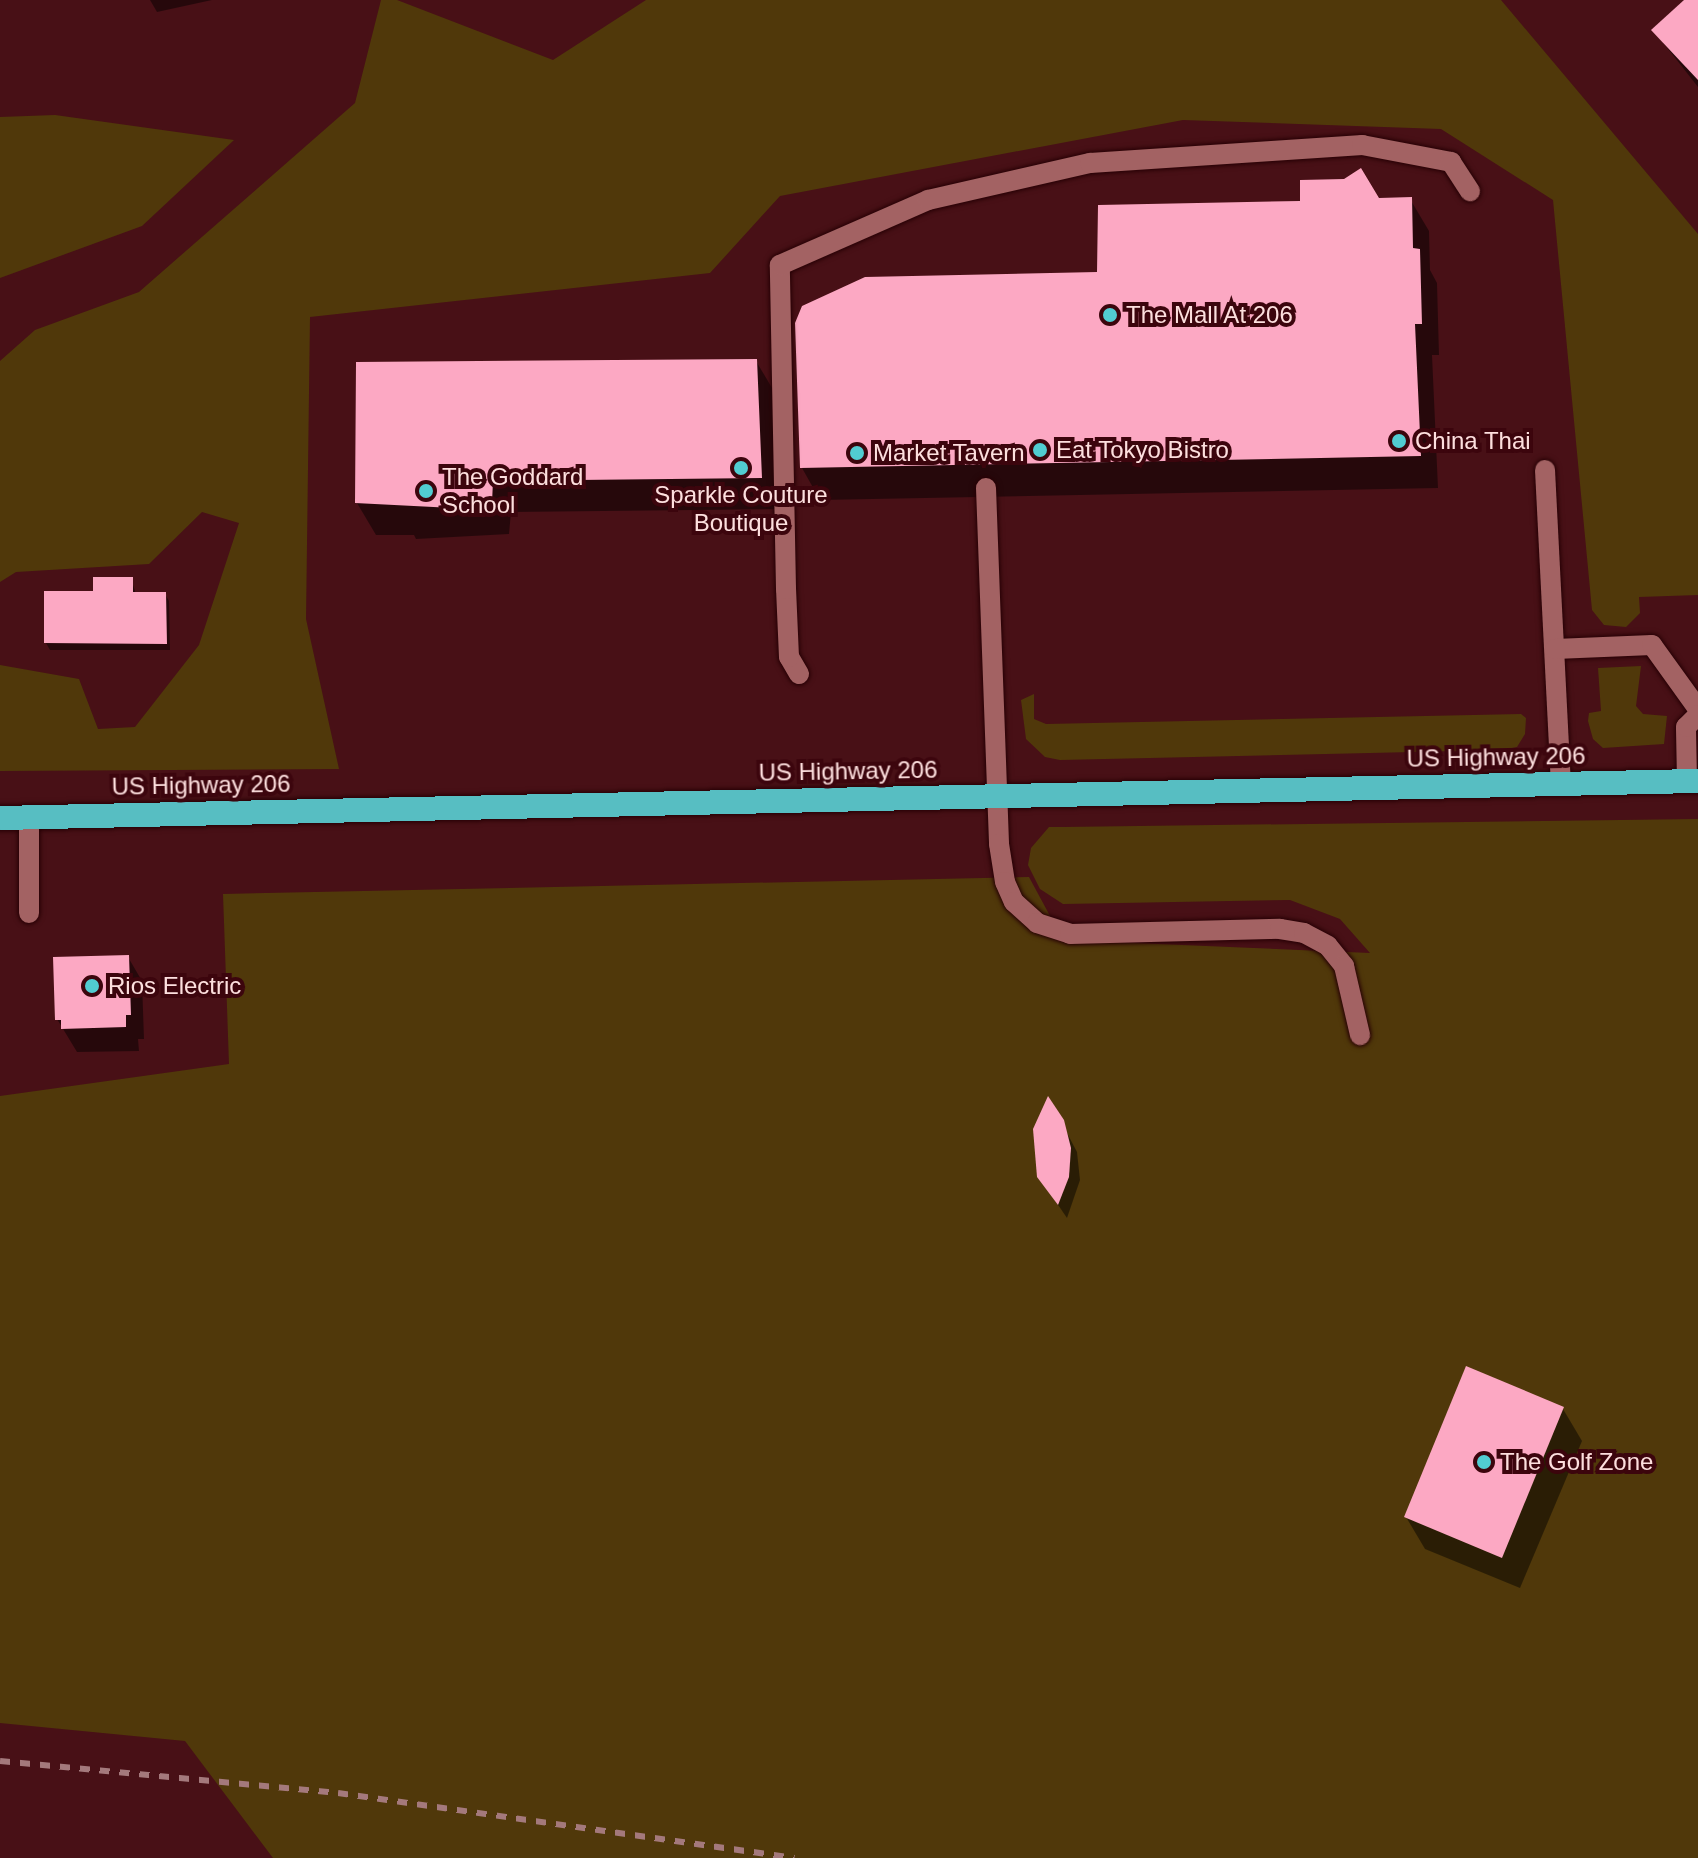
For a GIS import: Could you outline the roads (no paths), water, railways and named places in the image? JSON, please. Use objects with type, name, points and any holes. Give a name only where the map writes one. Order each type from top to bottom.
[{"type":"highway","name":"US Highway 206","points":[[0,818],[1692,781]]},
{"type":"lane","points":[[799,674],[789,657],[780,265],[928,200],[1090,163],[1362,145],[1451,162],[1470,191]]},
{"type":"lane","points":[[1545,470],[1561,784]]},
{"type":"lane","points":[[986,488],[1005,882],[1014,902],[1037,923],[1070,934],[1280,929],[1304,933],[1328,946],[1344,966],[1360,1035]]},
{"type":"lane","points":[[1555,649],[1652,645],[1698,712],[1686,727],[1692,781]]},
{"type":"lane","points":[[29,817],[29,913]]},
{"type":"railway","points":[[0,1761],[338,1793],[794,1858]]},
{"type":"place","name":"The Mall At 206","points":[[1110,315]]},
{"type":"place","name":"China Thai","points":[[1399,441]]},
{"type":"place","name":"Eat Tokyo Bistro","points":[[1040,450]]},
{"type":"place","name":"Market Tavern","points":[[857,453]]},
{"type":"place","name":"Sparkle Couture Boutique","points":[[741,468]]},
{"type":"place","name":"The Goddard School","points":[[426,491]]},
{"type":"place","name":"Rios Electric","points":[[92,986]]},
{"type":"place","name":"The Golf Zone","points":[[1484,1462]]}]
